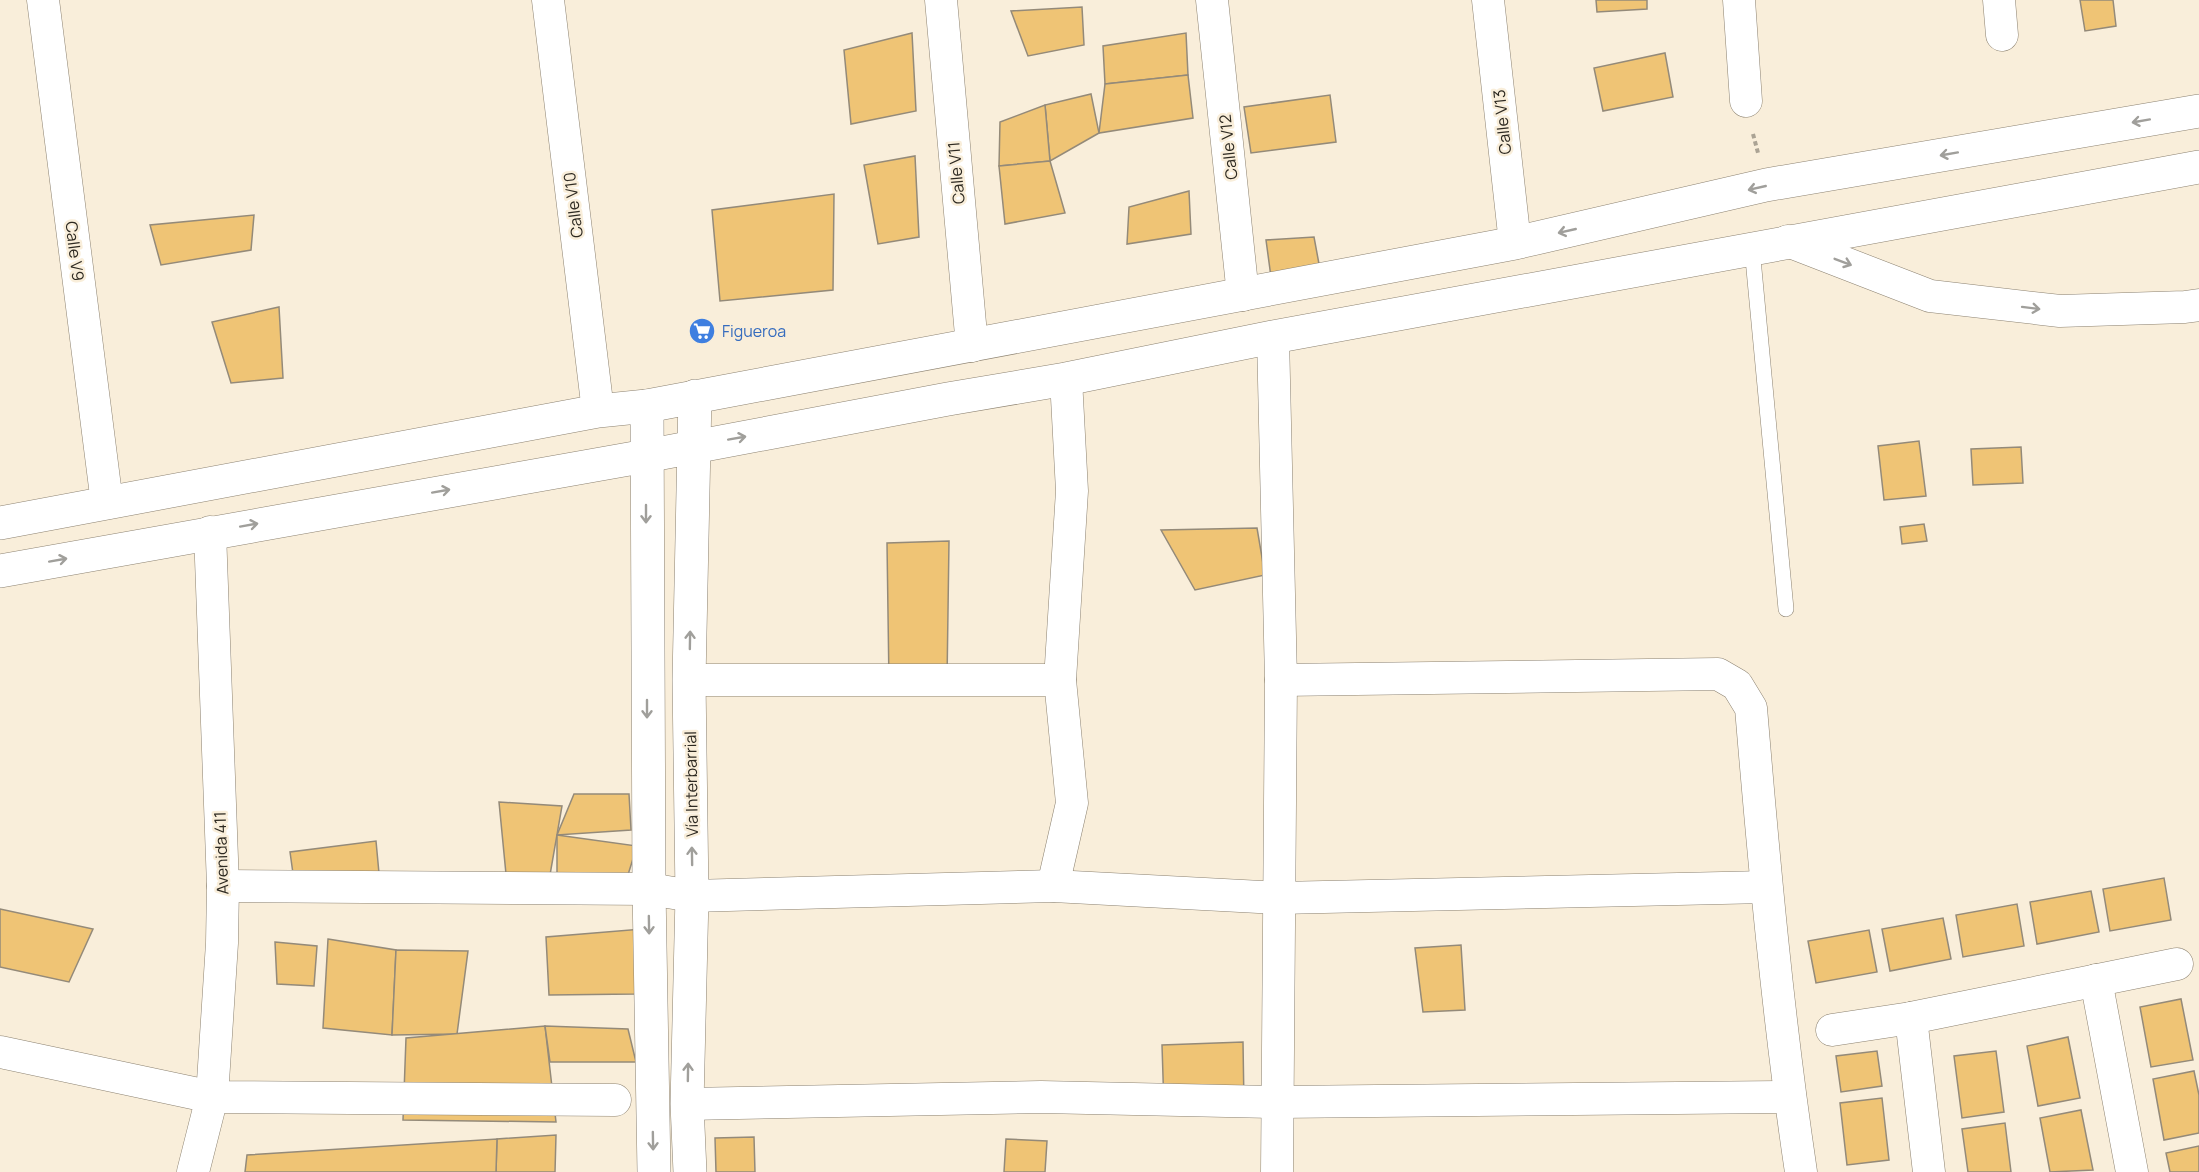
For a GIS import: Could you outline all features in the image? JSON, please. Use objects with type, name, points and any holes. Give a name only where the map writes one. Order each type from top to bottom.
[{"type":"main road","points":[[0,523],[598,411],[647,406],[1243,295],[1515,243],[1766,186],[2199,111]]},
{"type":"main road","points":[[0,570],[646,456],[695,445],[1066,379],[1273,337],[1788,241],[2199,167]]},
{"type":"main road","name":"Vía Interbarrial","points":[[690,1172],[687,1104],[692,896],[689,680],[695,445],[694,396]]},
{"type":"main road","points":[[647,406],[649,889],[654,1172]]},
{"type":"street","name":"Calle V9","points":[[43,0],[107,503]]},
{"type":"street","name":"Calle V10","points":[[548,0],[598,411]]},
{"type":"street","name":"Calle V11","points":[[941,0],[972,346]]},
{"type":"street","name":"Calle V12","points":[[1212,0],[1243,295]]},
{"type":"street","name":"Calle V13","points":[[1488,0],[1515,243]]},
{"type":"street","points":[[1739,0],[1746,101]]},
{"type":"street","points":[[1999,0],[2002,35]]},
{"type":"street","points":[[1788,241],[1930,296],[2060,311],[2199,305]]},
{"type":"street","points":[[1273,337],[1281,680],[1277,1172]]},
{"type":"street","points":[[1053,886],[1072,802],[1060,680],[1072,491],[1066,379]]},
{"type":"street","name":"Avenida 411","points":[[194,1172],[212,1097],[222,943],[223,886],[210,532]]},
{"type":"street","points":[[1281,680],[1718,675],[1737,686],[1751,708],[1766,887],[1801,1172]]},
{"type":"street","points":[[689,680],[1060,680]]},
{"type":"street","points":[[223,886],[649,889],[692,896],[1053,886],[1280,898],[1766,887]]},
{"type":"street","points":[[1832,1030],[1911,1018],[2177,964]]},
{"type":"street","points":[[2096,980],[2132,1172]]},
{"type":"street","points":[[1911,1018],[1929,1172]]},
{"type":"street","points":[[0,1052],[212,1097],[615,1101]]},
{"type":"street","points":[[687,1104],[1041,1097],[1277,1102],[1790,1097]]},
{"type":"lane","points":[[1752,248],[1786,609]]},
{"type":"path","points":[[1746,101],[1766,186]]},
{"type":"building","points":[[1596,0],[1647,0],[1647,9],[1597,12]]},
{"type":"building","points":[[2080,0],[2113,0],[2116,26],[2085,31]]},
{"type":"building","points":[[1082,7],[1084,45],[1028,56],[1011,11]]},
{"type":"building","points":[[912,33],[916,111],[851,124],[844,50]]},
{"type":"building","points":[[1186,33],[1188,75],[1105,84],[1103,46]]},
{"type":"building","points":[[1665,53],[1673,97],[1603,111],[1594,68]]},
{"type":"building","points":[[1188,75],[1193,118],[1099,133],[1105,84]]},
{"type":"building","points":[[1091,94],[1099,133],[1050,161],[1045,105]]},
{"type":"building","points":[[1330,95],[1336,142],[1251,153],[1244,107]]},
{"type":"building","points":[[1045,105],[1050,161],[999,166],[1000,122]]},
{"type":"building","points":[[915,156],[919,237],[878,244],[864,165]]},
{"type":"building","points":[[1050,161],[1065,213],[1005,224],[999,166]]},
{"type":"building","points":[[1189,191],[1191,234],[1127,244],[1129,207]]},
{"type":"building","points":[[834,194],[833,290],[720,301],[712,210]]},
{"type":"building","points":[[254,215],[251,250],[161,265],[150,225]]},
{"type":"building","points":[[1314,237],[1319,264],[1271,277],[1266,240]]},
{"type":"building","points":[[279,307],[283,378],[231,383],[212,322]]},
{"type":"building","points":[[1919,441],[1926,496],[1884,500],[1878,446]]},
{"type":"building","points":[[2021,447],[2023,483],[1973,485],[1971,449]]},
{"type":"building","points":[[1924,524],[1927,541],[1902,544],[1900,527]]},
{"type":"building","points":[[1257,528],[1265,575],[1195,590],[1161,530]]},
{"type":"building","points":[[949,541],[947,681],[889,683],[887,543]]},
{"type":"building","points":[[574,794],[629,794],[631,830],[557,835]]},
{"type":"building","points":[[499,802],[562,806],[550,875],[506,874]]},
{"type":"building","points":[[557,835],[637,846],[621,897],[557,900]]},
{"type":"building","points":[[376,841],[380,884],[296,895],[290,852]]},
{"type":"building","points":[[2164,878],[2171,920],[2110,931],[2103,889]]},
{"type":"building","points":[[2091,891],[2099,932],[2037,944],[2030,902]]},
{"type":"building","points":[[2017,904],[2024,946],[1963,957],[1956,915]]},
{"type":"building","points":[[0,909],[93,929],[69,982],[0,967]]},
{"type":"building","points":[[1943,918],[1951,959],[1890,971],[1882,929]]},
{"type":"building","points":[[642,929],[635,994],[549,995],[546,937]]},
{"type":"building","points":[[1869,930],[1877,972],[1816,983],[1808,941]]},
{"type":"building","points":[[328,939],[396,950],[392,1035],[323,1028]]},
{"type":"building","points":[[275,942],[317,946],[314,986],[277,984]]},
{"type":"building","points":[[1461,945],[1465,1010],[1423,1012],[1415,948]]},
{"type":"building","points":[[396,950],[468,951],[457,1034],[392,1035]]},
{"type":"building","points":[[2181,999],[2193,1060],[2151,1067],[2140,1007]]},
{"type":"building","points":[[545,1026],[556,1122],[403,1120],[406,1038]]},
{"type":"building","points":[[545,1026],[628,1029],[636,1062],[550,1062]]},
{"type":"building","points":[[2068,1037],[2080,1098],[2038,1106],[2027,1046]]},
{"type":"building","points":[[1243,1042],[1244,1105],[1164,1108],[1162,1045]]},
{"type":"building","points":[[1877,1051],[1882,1086],[1841,1092],[1836,1056]]},
{"type":"building","points":[[1996,1051],[2004,1112],[1962,1118],[1954,1056]]},
{"type":"building","points":[[2194,1071],[2199,1095],[2199,1133],[2164,1140],[2153,1079]]},
{"type":"building","points":[[1882,1098],[1889,1160],[1847,1165],[1840,1103]]},
{"type":"building","points":[[2081,1110],[2093,1170],[2050,1172],[2040,1118]]},
{"type":"building","points":[[2005,1123],[2011,1172],[1968,1172],[1962,1129]]},
{"type":"building","points":[[556,1135],[555,1172],[496,1172],[497,1139]]},
{"type":"building","points":[[754,1137],[755,1172],[716,1172],[715,1138]]},
{"type":"building","points":[[497,1139],[496,1172],[245,1172],[247,1155]]},
{"type":"building","points":[[1006,1139],[1047,1141],[1045,1172],[1004,1172]]},
{"type":"building","points":[[2199,1146],[2199,1172],[2170,1172],[2166,1153]]},
{"type":"place","name":"Figueroa","points":[[702,331]]}]
